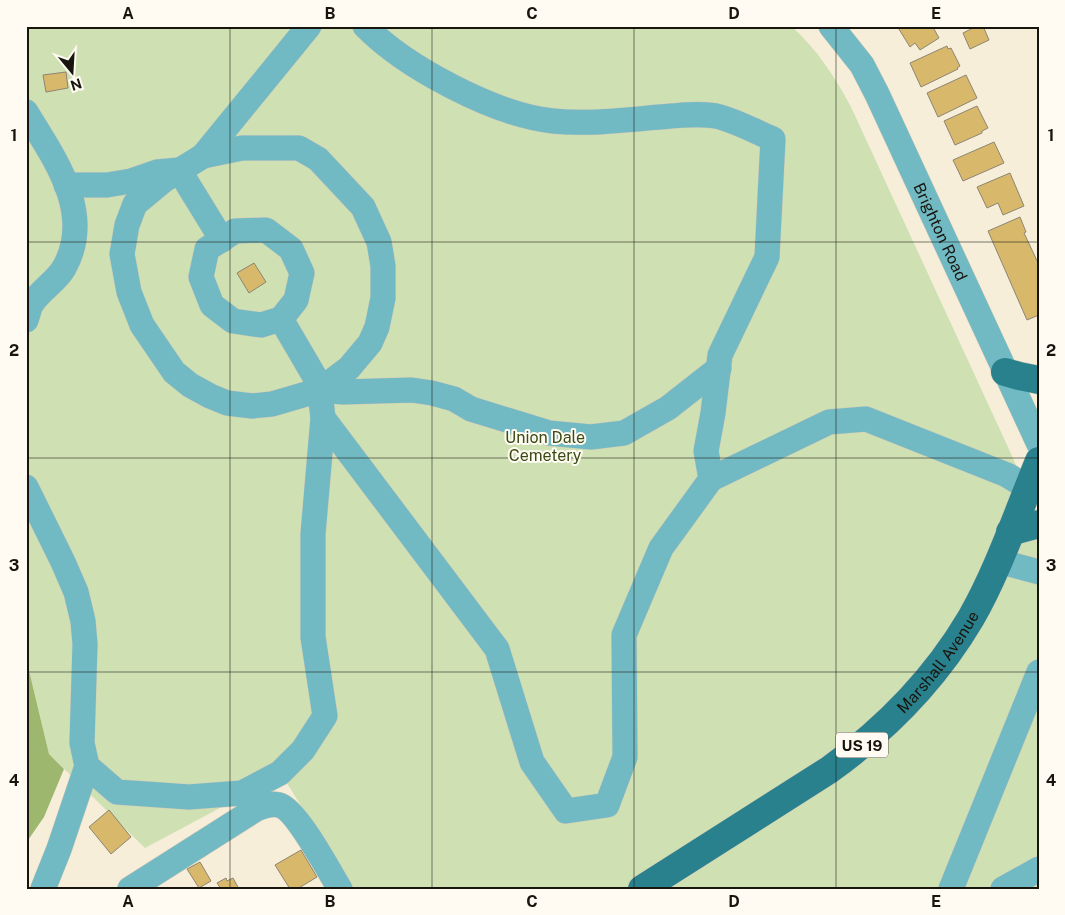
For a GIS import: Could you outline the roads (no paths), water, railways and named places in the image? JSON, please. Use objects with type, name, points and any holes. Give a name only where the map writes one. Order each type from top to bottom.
[{"type":"main road","points":[[1006,372],[1039,380]]},
{"type":"main road","name":"Marshall Avenue","points":[[642,889],[829,770],[854,752],[909,702],[933,674],[971,618],[987,588],[1039,461]]},
{"type":"main road","points":[[1010,532],[1039,524]]},
{"type":"street","points":[[203,156],[309,26]]},
{"type":"street","points":[[365,26],[378,40],[424,71],[485,102],[522,115],[552,121],[581,122],[688,115],[719,116],[773,139],[767,257],[720,355],[706,451],[712,479]]},
{"type":"street","name":"Brighton Road","points":[[831,26],[862,65],[877,94],[1039,444]]},
{"type":"street","points":[[26,112],[58,166],[70,192],[75,222],[74,243],[64,269],[31,305],[26,320]]},
{"type":"street","points":[[242,148],[299,148],[318,159],[363,207],[379,242],[383,266],[383,298],[377,327],[370,343],[349,368],[320,390],[272,404],[252,406],[228,403],[190,385],[174,372],[146,331],[129,292],[122,254],[127,226],[135,204],[179,170],[203,156],[242,148]]},
{"type":"street","points":[[66,186],[107,185],[131,181],[157,172],[179,170]]},
{"type":"street","points":[[179,170],[222,240]]},
{"type":"street","points":[[266,230],[291,249],[302,273],[296,300],[281,319],[262,325],[233,321],[212,305],[202,277],[207,249],[235,231],[266,230]]},
{"type":"street","points":[[87,766],[117,792],[188,797],[242,793],[280,772],[303,750],[325,716],[313,637],[313,534],[323,418],[320,390],[319,384],[281,319]]},
{"type":"street","points":[[320,390],[343,392],[412,390],[432,393],[454,399],[471,409],[550,433],[591,437],[624,433],[668,408],[719,368]]},
{"type":"street","points":[[323,418],[497,649],[532,762],[566,811],[608,804],[625,757],[624,635],[660,548],[712,479],[829,422],[866,419],[1007,476],[1028,488]]},
{"type":"street","points":[[26,487],[76,592],[83,621],[85,644],[82,743],[87,766],[60,849],[43,889]]},
{"type":"street","points":[[998,561],[1039,572]]},
{"type":"street","points":[[953,888],[1039,672]]},
{"type":"street","points":[[130,889],[256,809],[268,804],[279,805],[288,810],[297,820],[340,889]]},
{"type":"street","points":[[1003,889],[1039,869]]},
{"type":"park label","name":"Union Dale Cemetery","points":[[545,446]]}]
